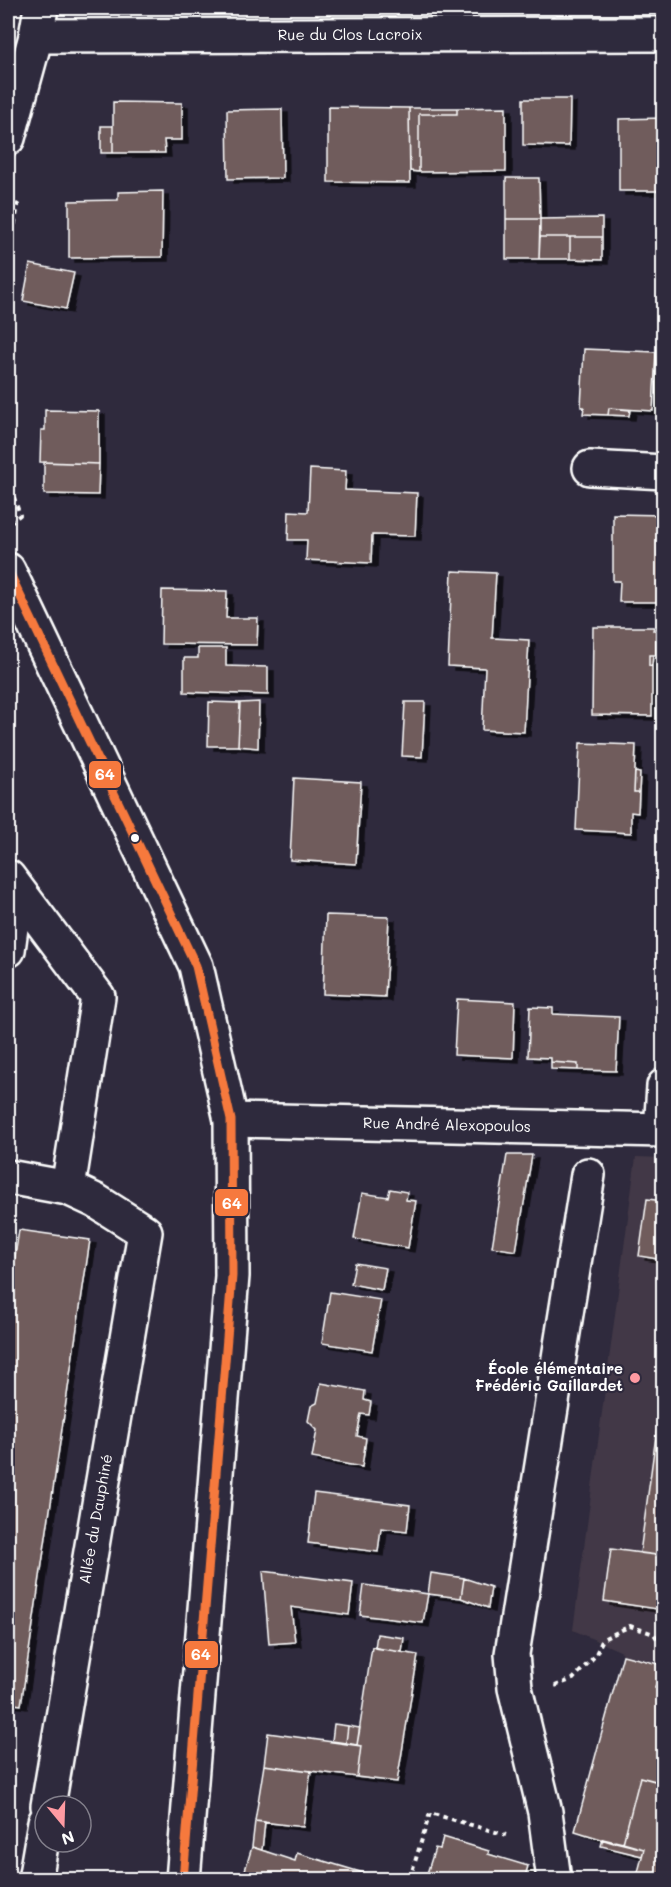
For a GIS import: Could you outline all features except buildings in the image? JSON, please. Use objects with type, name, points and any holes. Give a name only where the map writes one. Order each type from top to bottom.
[{"type":"street","name":"Rue du Clos Lacroix","points":[[38,22],[663,34]]},
{"type":"street","points":[[8,138],[38,22]]},
{"type":"street","points":[[590,468],[663,472]]},
{"type":"street","points":[[8,570],[196,966],[231,1120],[232,1276],[183,1880]]},
{"type":"street","points":[[8,950],[12,883]]},
{"type":"street","points":[[8,1178],[69,1188],[98,997],[12,883]]},
{"type":"street","points":[[662,1130],[663,1086]]},
{"type":"street","name":"Rue André Alexopoulos","points":[[231,1120],[662,1130]]},
{"type":"street","points":[[552,1864],[545,1812],[515,1688],[512,1654],[588,1175]]},
{"type":"street","name":"Allée du Dauphiné","points":[[50,1794],[145,1232],[96,1201],[69,1188]]},
{"type":"street","points":[[35,1880],[39,1854]]},
{"type":"path","points":[[8,199],[18,205],[8,264]]},
{"type":"path","points":[[8,480],[20,515],[8,524]]},
{"type":"path","points":[[515,1688],[546,1689],[573,1679],[595,1656],[603,1639],[630,1626],[654,1634],[663,1649]]},
{"type":"path","points":[[410,1878],[430,1813],[552,1864]]},
{"type":"shaded area","name":"École élémentaire Frédéric Gaillardet","points":[[636,1157],[663,1158],[663,1673],[660,1672],[661,1665],[623,1655],[622,1652],[573,1630]]},
{"type":"transit line","name":"64","points":[[8,570],[196,966],[231,1120],[232,1276],[183,1880]]},
{"type":"place","name":"École élémentaire Frédéric Gaillardet","points":[[635,1378]]}]
